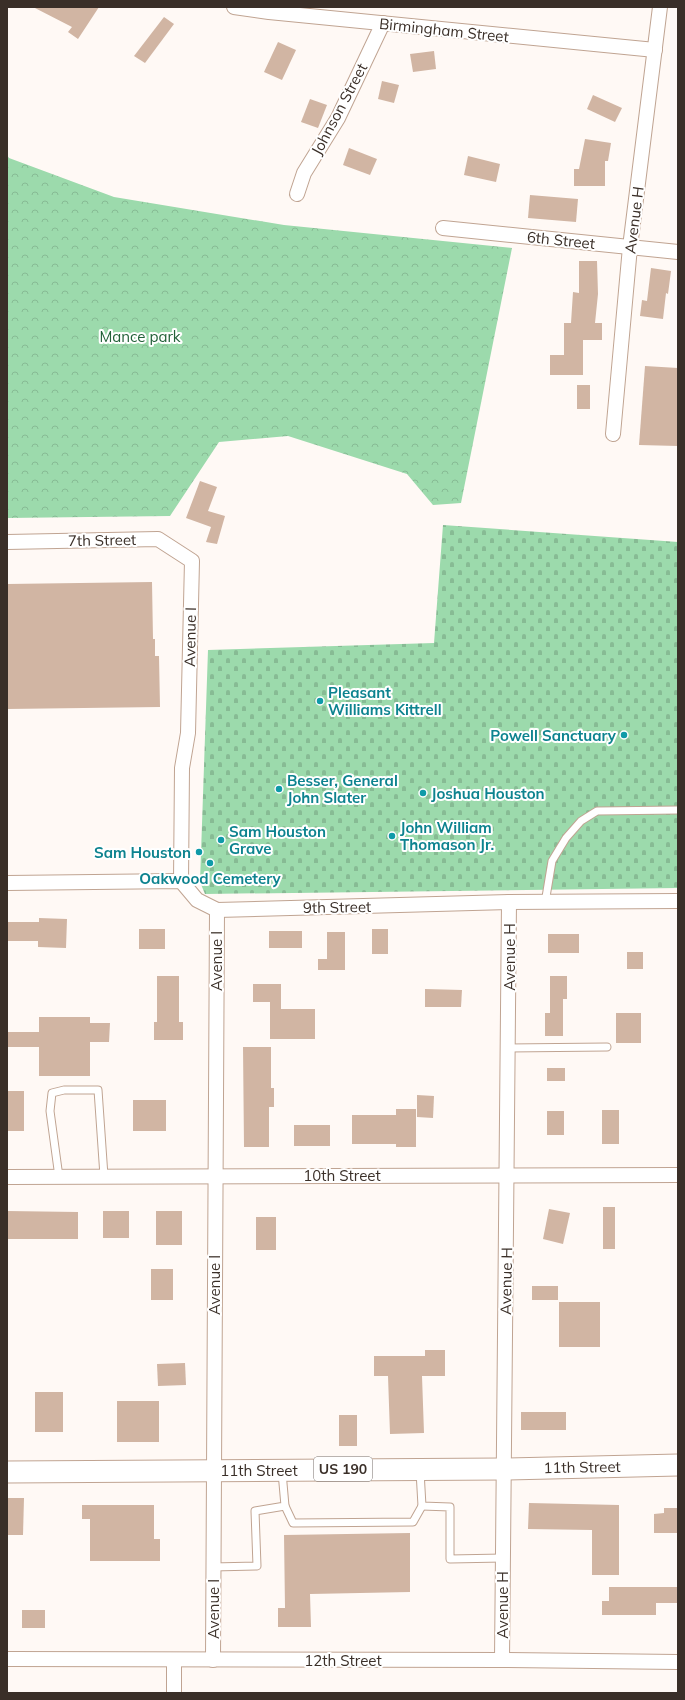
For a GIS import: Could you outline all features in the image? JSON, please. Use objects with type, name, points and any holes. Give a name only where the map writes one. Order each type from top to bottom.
[{"type":"main road","name":"11th Street","points":[[7,1472],[503,1469],[678,1465]]},
{"type":"street","name":"Birmingham Street","points":[[236,7],[383,24],[655,50]]},
{"type":"street","name":"Avenue H","points":[[613,434],[630,247],[660,7]]},
{"type":"street","name":"Johnson Street","points":[[296,194],[304,173],[338,118],[383,24]]},
{"type":"street","name":"6th Street","points":[[443,228],[678,252]]},
{"type":"street","name":"7th Street","points":[[7,542],[158,539],[192,560]]},
{"type":"street","name":"Avenue I","points":[[181,880],[182,768],[188,733],[192,560]]},
{"type":"street","points":[[7,883],[181,880]]},
{"type":"street","name":"9th Street","points":[[181,880],[197,900],[216,910],[509,902],[544,903],[678,901]]},
{"type":"street","name":"Avenue H","points":[[502,1660],[509,902]]},
{"type":"street","name":"Avenue I","points":[[213,1660],[216,910]]},
{"type":"street","name":"10th Street","points":[[7,1177],[678,1175]]},
{"type":"street","name":"12th Street","points":[[7,1659],[502,1660],[678,1662]]},
{"type":"street","points":[[174,1660],[174,1693]]},
{"type":"lane","points":[[544,903],[552,861],[566,838],[581,821],[597,811],[678,810]]},
{"type":"lane","points":[[508,1048],[607,1047]]},
{"type":"lane","points":[[59,1177],[50,1111],[52,1093],[64,1090],[98,1090],[104,1176]]},
{"type":"lane","points":[[282,1470],[285,1506],[293,1523],[413,1522],[422,1506],[420,1469]]},
{"type":"lane","points":[[213,1567],[257,1566],[255,1511],[285,1506]]},
{"type":"lane","points":[[422,1506],[450,1508],[450,1559],[503,1558]]},
{"type":"green space","name":"Mance park","points":[[7,155],[9,158],[114,197],[284,225],[512,248],[461,503],[433,505],[407,474],[288,436],[219,442],[170,516],[7,518]]},
{"type":"green space","points":[[443,525],[678,542],[678,888],[205,894],[200,882],[208,650],[434,643]]},
{"type":"building","points":[[33,7],[99,7],[78,39],[68,32],[72,27]]},
{"type":"building","points":[[164,17],[174,24],[145,63],[134,56]]},
{"type":"building","points":[[278,42],[296,50],[282,80],[264,72]]},
{"type":"building","points":[[434,51],[436,69],[413,72],[410,54]]},
{"type":"building","points":[[382,81],[399,85],[394,103],[378,99]]},
{"type":"building","points":[[593,95],[622,108],[615,122],[587,109]]},
{"type":"building","points":[[310,99],[327,105],[318,128],[301,122]]},
{"type":"building","points":[[585,139],[611,143],[608,161],[605,161],[605,186],[574,186],[574,169],[579,169]]},
{"type":"building","points":[[349,148],[377,159],[370,175],[343,165]]},
{"type":"building","points":[[468,156],[500,164],[496,182],[464,175]]},
{"type":"building","points":[[530,195],[578,199],[576,222],[528,218]]},
{"type":"building","points":[[579,261],[597,261],[598,294],[595,323],[602,323],[602,340],[583,340],[583,375],[550,375],[550,355],[564,355],[564,323],[571,323],[573,292],[579,293]]},
{"type":"building","points":[[651,268],[671,271],[668,294],[666,293],[663,319],[640,316],[642,300],[647,301]]},
{"type":"building","points":[[645,366],[678,368],[678,446],[639,445]]},
{"type":"building","points":[[577,385],[590,385],[590,409],[577,409]]},
{"type":"building","points":[[200,481],[217,487],[208,511],[225,516],[217,544],[206,542],[211,527],[186,518]]},
{"type":"building","points":[[152,582],[153,639],[155,639],[155,656],[159,656],[160,707],[7,709],[7,584]]},
{"type":"building","points":[[39,918],[67,919],[66,948],[38,947],[38,941],[7,941],[7,922],[39,922]]},
{"type":"building","points":[[139,929],[165,929],[165,949],[139,949]]},
{"type":"building","points":[[372,929],[388,929],[388,954],[372,954]]},
{"type":"building","points":[[269,931],[302,931],[302,948],[269,948]]},
{"type":"building","points":[[327,932],[345,932],[345,970],[318,970],[318,959],[327,959]]},
{"type":"building","points":[[548,934],[579,934],[579,953],[548,953]]},
{"type":"building","points":[[627,952],[643,952],[643,969],[627,969]]},
{"type":"building","points":[[157,976],[179,976],[179,1022],[183,1022],[183,1040],[154,1040],[154,1022],[157,1022]]},
{"type":"building","points":[[550,976],[567,976],[567,999],[563,999],[563,1036],[545,1036],[545,1013],[550,1013]]},
{"type":"building","points":[[253,984],[281,984],[281,1009],[315,1009],[315,1039],[270,1039],[270,1002],[253,1002]]},
{"type":"building","points":[[425,989],[462,990],[461,1007],[425,1007]]},
{"type":"building","points":[[616,1013],[641,1013],[641,1043],[616,1043]]},
{"type":"building","points":[[39,1017],[90,1017],[90,1023],[110,1023],[109,1042],[90,1042],[90,1076],[39,1076],[39,1047],[7,1047],[7,1032],[39,1032]]},
{"type":"building","points":[[243,1047],[271,1047],[271,1088],[274,1088],[274,1107],[269,1107],[269,1147],[244,1147]]},
{"type":"building","points":[[547,1068],[565,1068],[565,1081],[547,1081]]},
{"type":"building","points":[[7,1091],[24,1091],[24,1131],[7,1131]]},
{"type":"building","points":[[417,1095],[434,1096],[433,1118],[417,1117]]},
{"type":"building","points":[[133,1100],[166,1100],[166,1131],[133,1131]]},
{"type":"building","points":[[396,1109],[416,1109],[416,1147],[396,1147],[396,1144],[352,1144],[352,1115],[396,1115]]},
{"type":"building","points":[[602,1110],[619,1110],[619,1144],[602,1144]]},
{"type":"building","points":[[547,1111],[564,1111],[564,1135],[547,1135]]},
{"type":"building","points":[[294,1125],[330,1125],[330,1146],[294,1146]]},
{"type":"building","points":[[603,1207],[615,1207],[615,1249],[603,1249]]},
{"type":"building","points":[[549,1209],[570,1213],[563,1244],[543,1239]]},
{"type":"building","points":[[7,1211],[78,1212],[78,1239],[7,1239]]},
{"type":"building","points":[[103,1211],[129,1211],[129,1238],[103,1238]]},
{"type":"building","points":[[156,1211],[182,1211],[182,1245],[156,1245]]},
{"type":"building","points":[[256,1217],[276,1217],[276,1250],[256,1250]]},
{"type":"building","points":[[151,1269],[173,1269],[173,1300],[151,1300]]},
{"type":"building","points":[[532,1286],[558,1286],[558,1300],[532,1300]]},
{"type":"building","points":[[559,1302],[600,1302],[600,1347],[559,1347]]},
{"type":"building","points":[[425,1350],[445,1350],[445,1376],[422,1376],[424,1433],[390,1434],[388,1376],[374,1376],[374,1356],[425,1356]]},
{"type":"building","points":[[185,1363],[186,1385],[158,1386],[157,1364]]},
{"type":"building","points":[[35,1392],[63,1392],[63,1432],[35,1432]]},
{"type":"building","points":[[117,1401],[159,1401],[159,1442],[117,1442]]},
{"type":"building","points":[[521,1412],[566,1412],[566,1430],[521,1430]]},
{"type":"building","points":[[339,1415],[357,1415],[357,1446],[339,1446]]},
{"type":"building","points":[[7,1498],[24,1498],[23,1535],[7,1535]]},
{"type":"building","points":[[529,1503],[619,1505],[619,1575],[592,1575],[592,1530],[528,1529]]},
{"type":"building","points":[[82,1505],[154,1505],[154,1539],[160,1539],[160,1561],[90,1561],[90,1519],[82,1519]]},
{"type":"building","points":[[664,1508],[678,1508],[678,1533],[654,1533],[654,1514],[664,1513]]},
{"type":"building","points":[[410,1533],[410,1592],[310,1594],[311,1627],[278,1627],[278,1608],[285,1608],[284,1535]]},
{"type":"building","points":[[609,1587],[678,1587],[678,1603],[656,1603],[656,1615],[602,1615],[602,1601],[609,1601]]},
{"type":"building","points":[[22,1610],[45,1610],[45,1628],[22,1628]]},
{"type":"place","name":"Pleasant Williams Kittrell","points":[[320,701]]},
{"type":"place","name":"Powell Sanctuary","points":[[624,735]]},
{"type":"place","name":"Besser, General John Slater","points":[[279,789]]},
{"type":"place","name":"Joshua Houston","points":[[423,793]]},
{"type":"place","name":"John William Thomason Jr.","points":[[392,836]]},
{"type":"place","name":"Sam Houston Grave","points":[[221,840]]},
{"type":"place","name":"Sam Houston","points":[[199,852]]},
{"type":"place","name":"Oakwood Cemetery","points":[[210,863]]}]
